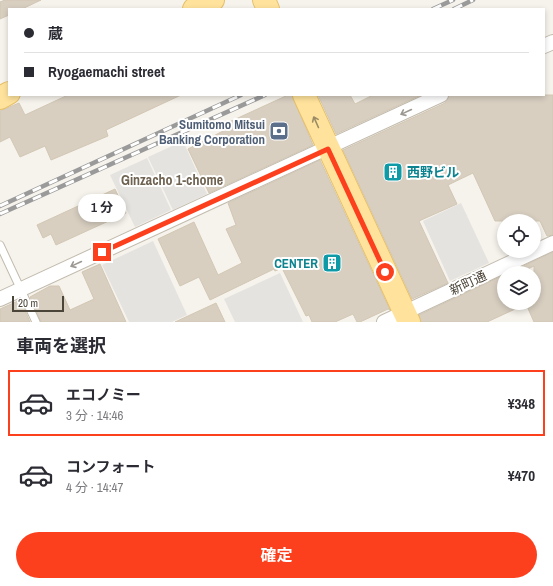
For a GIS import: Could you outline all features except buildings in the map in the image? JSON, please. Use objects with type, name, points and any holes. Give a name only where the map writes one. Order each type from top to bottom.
[{"type":"main road","points":[[196,8],[213,0]]},
{"type":"main road","points":[[304,96],[407,317]]},
{"type":"street","points":[[0,299],[328,149],[440,96]]},
{"type":"street","name":"新町通","points":[[384,322],[407,317],[553,243]]},
{"type":"lane","points":[[0,245],[36,322]]},
{"type":"shaded area","points":[[183,141],[207,194],[173,210],[148,157]]},
{"type":"shaded area","points":[[147,158],[171,210],[135,227],[110,175]]},
{"type":"shaded area","points":[[461,203],[489,263],[450,281],[423,221]]},
{"type":"shaded area","points":[[153,241],[187,315],[172,322],[129,322],[102,265]]},
{"type":"shaded area","points":[[280,273],[303,322],[235,322],[224,299]]},
{"type":"railway","points":[[435,8],[453,0]]},
{"type":"railway","points":[[456,8],[473,0]]},
{"type":"railway","points":[[0,206],[239,96]]},
{"type":"railway","points":[[0,214],[263,96]]},
{"type":"place","name":"Sumitomo Mitsui Banking Corporation","points":[[279,131]]},
{"type":"place","name":"西野ビル","points":[[393,172]]},
{"type":"place","name":"CENTER","points":[[332,263]]},
{"type":"district","name":"Ginzacho 1-chome","points":[[172,180]]},
{"type":"route","points":[[102,252],[328,149],[385,272]]}]
